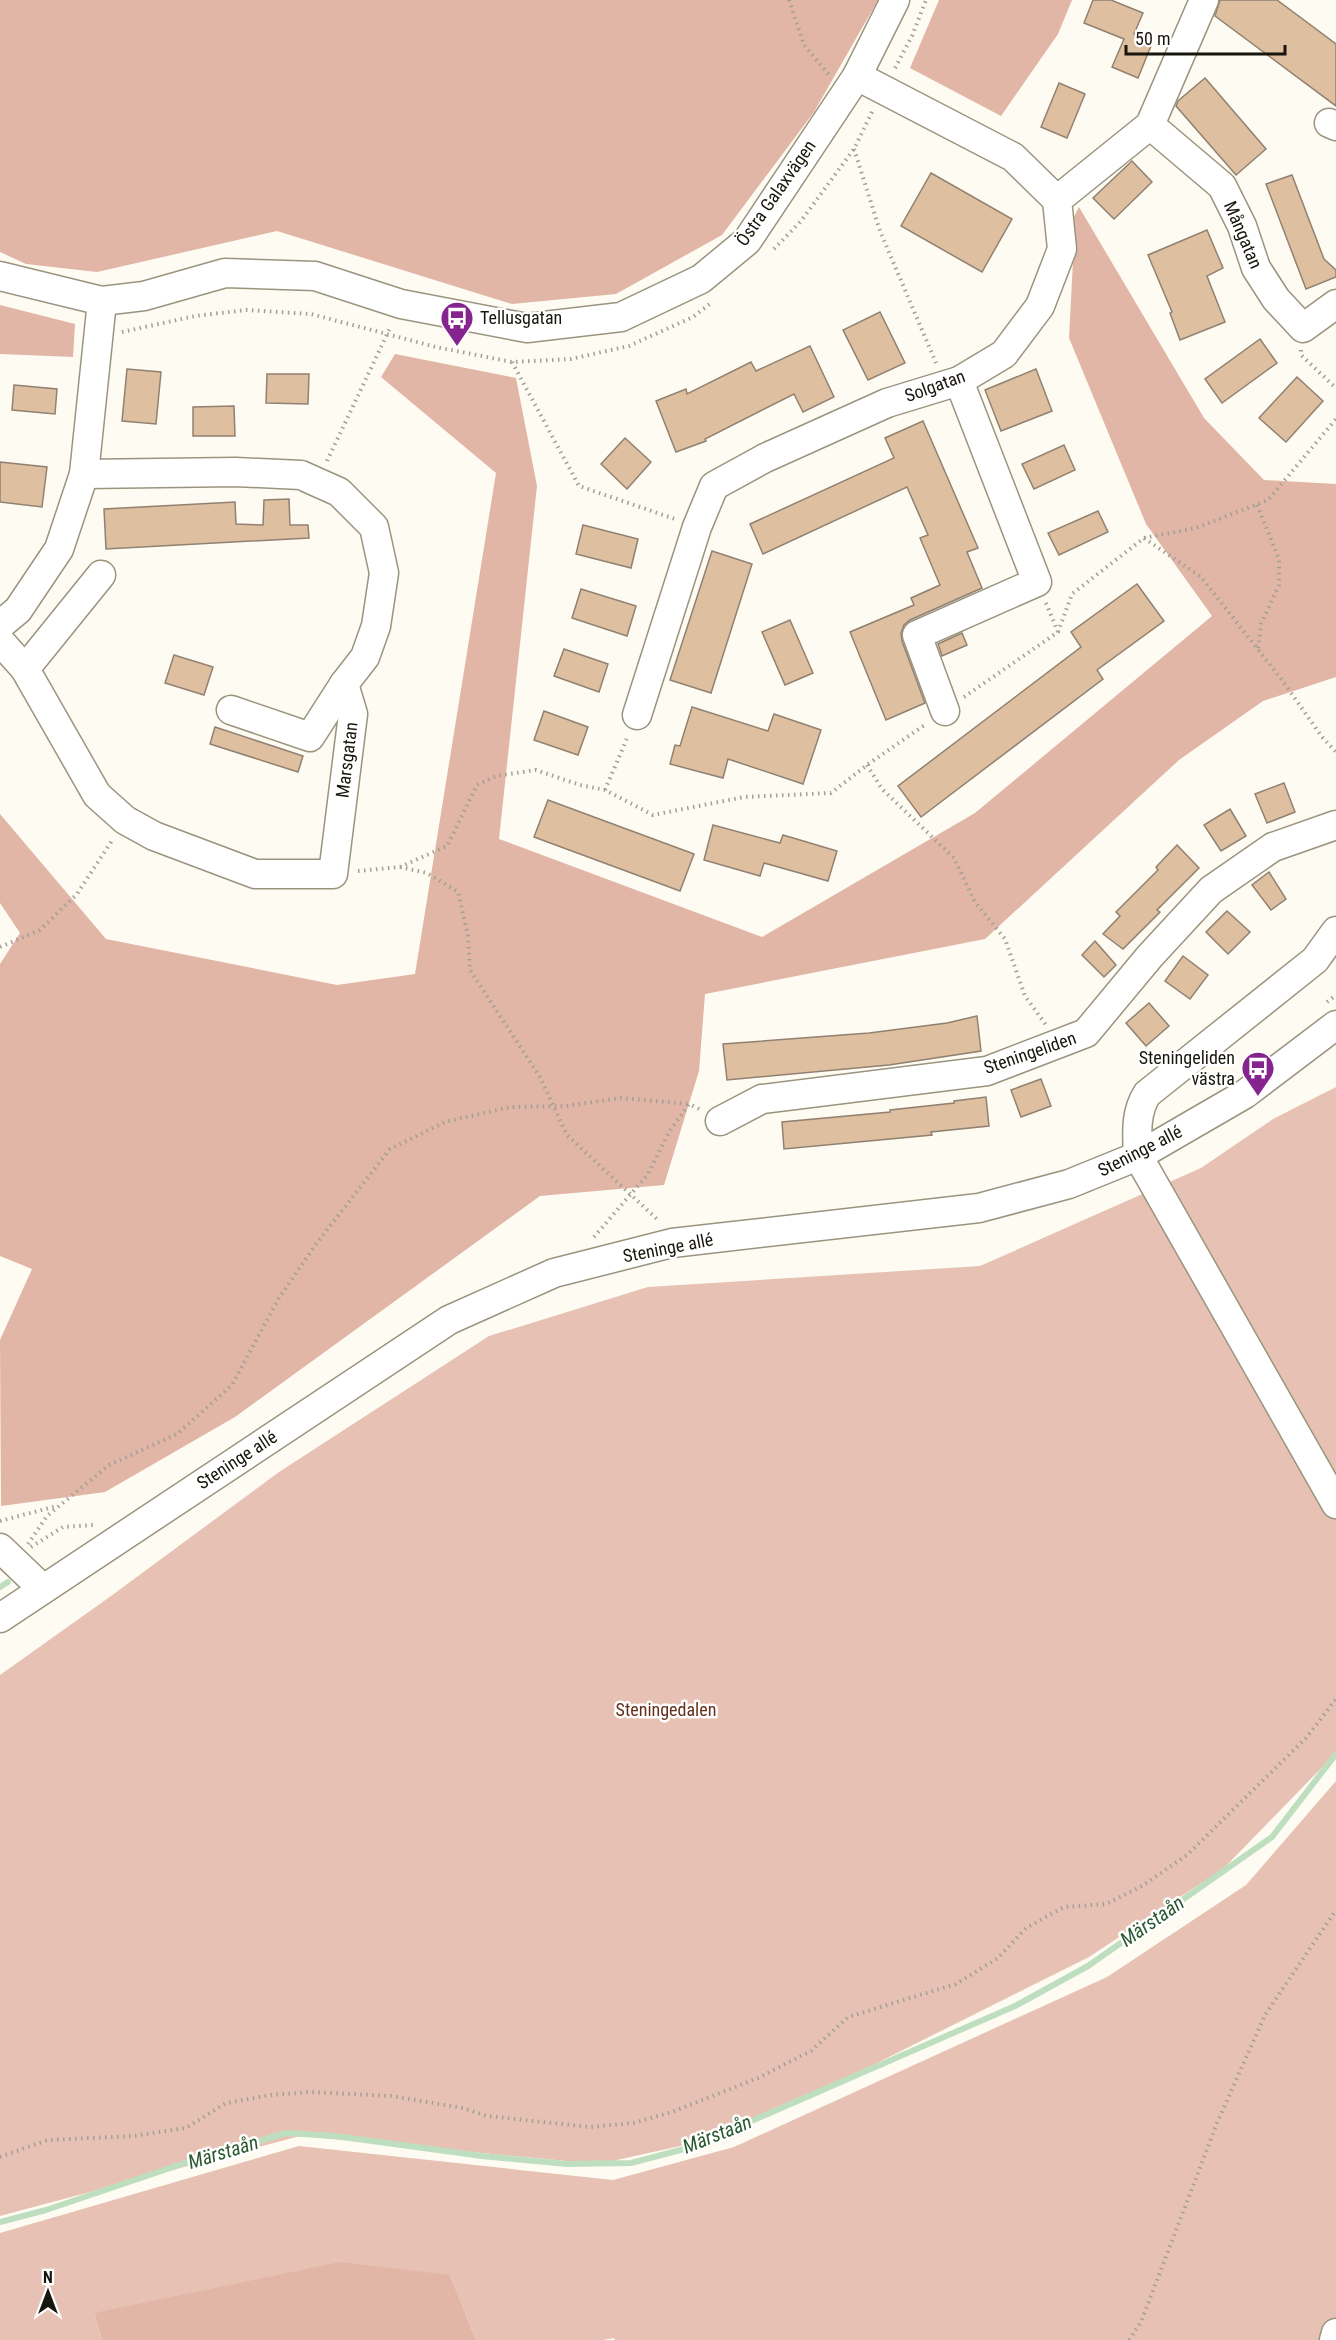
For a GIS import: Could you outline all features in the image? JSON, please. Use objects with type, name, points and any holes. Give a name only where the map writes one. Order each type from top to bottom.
[{"type":"street","name":"Östra Galaxvägen","points":[[0,276],[102,301],[144,296],[225,273],[315,276],[401,304],[527,328],[621,317],[700,279],[747,241],[853,82],[895,0]]},
{"type":"street","points":[[853,82],[884,89],[1013,157],[1057,200],[1150,125],[1204,0]]},
{"type":"street","name":"Mångatan","points":[[1150,125],[1222,186],[1242,226],[1256,268],[1276,298],[1304,328]]},
{"type":"street","name":"Solgatan","points":[[638,715],[697,527],[714,486],[765,458],[887,403],[952,382],[1004,354],[1040,306],[1062,249],[1057,200]]},
{"type":"street","points":[[0,625],[18,610],[59,549],[84,474],[102,301]]},
{"type":"street","points":[[1304,328],[1336,304]]},
{"type":"street","points":[[945,711],[917,635],[1037,582],[952,382]]},
{"type":"street","points":[[84,474],[236,472],[301,475],[339,492],[374,527],[384,573],[376,626],[365,657],[344,684],[310,737],[231,710]]},
{"type":"street","points":[[43,573],[80,602]]},
{"type":"street","points":[[25,669],[101,575]]},
{"type":"street","points":[[0,640],[25,669],[97,795],[125,820],[154,836],[255,874],[333,874]]},
{"type":"street","name":"Marsgatan","points":[[333,874],[353,714],[344,684]]},
{"type":"street","name":"Steningeliden","points":[[720,1120],[762,1099],[987,1071],[1086,1033],[1150,956],[1211,890],[1273,847],[1336,825]]},
{"type":"street","points":[[1336,932],[1315,960],[1147,1094],[1139,1106],[1138,1155],[1336,1504]]},
{"type":"street","name":"Steninge allé","points":[[0,1618],[449,1320],[554,1273],[672,1243],[979,1208],[1069,1185],[1138,1155],[1245,1094],[1336,1025]]},
{"type":"street","points":[[11,1550],[43,1589]]},
{"type":"street","points":[[1334,2340],[1336,2333]]},
{"type":"path","points":[[789,0],[804,45],[828,75],[853,82]]},
{"type":"path","points":[[768,255],[801,221],[854,149],[912,36],[926,0]]},
{"type":"path","points":[[854,149],[880,231],[952,382]]},
{"type":"path","points":[[98,339],[195,316],[246,310],[311,314],[387,335],[512,362],[571,359],[629,346],[693,317],[718,298]]},
{"type":"path","points":[[317,482],[401,304]]},
{"type":"path","points":[[1304,328],[1301,355],[1336,388]]},
{"type":"path","points":[[512,362],[579,486],[697,527]]},
{"type":"path","points":[[333,874],[400,867],[447,846],[477,785],[496,776],[536,770],[580,785],[605,790],[653,815],[744,797],[831,793],[867,765],[1058,632],[1072,594],[1144,538],[1196,528],[1269,500],[1336,419]]},
{"type":"path","points":[[1257,505],[1279,559],[1279,585],[1261,624],[1258,650]]},
{"type":"path","points":[[1144,538],[1201,577],[1322,737],[1336,752]]},
{"type":"path","points":[[1037,582],[1058,632]]},
{"type":"path","points":[[605,790],[638,715]]},
{"type":"path","points":[[867,765],[882,789],[954,858],[975,902],[1005,939],[1025,996],[1061,1044]]},
{"type":"path","points":[[0,947],[40,930],[77,894],[125,820]]},
{"type":"path","points":[[400,867],[427,873],[458,892],[468,935],[471,970],[540,1077],[567,1135],[664,1226]]},
{"type":"path","points":[[11,1550],[47,1516],[109,1465],[177,1434],[232,1385],[279,1298],[316,1244],[390,1149],[444,1122],[510,1107],[554,1107],[621,1098],[689,1104],[720,1120]]},
{"type":"path","points":[[590,1244],[599,1228],[648,1174],[668,1134],[689,1104]]},
{"type":"path","points":[[0,1521],[61,1505]]},
{"type":"path","points":[[0,2157],[48,2140],[133,2136],[186,2128],[226,2103],[271,2095],[301,2093],[391,2096],[463,2108],[487,2116],[590,2127],[633,2123],[672,2112],[758,2078],[811,2051],[848,2017],[956,1984],[998,1958],[1026,1928],[1064,1907],[1106,1904],[1142,1886],[1187,1856],[1306,1738],[1336,1699]]},
{"type":"path","points":[[1129,2340],[1141,2322],[1216,2123],[1265,2015],[1336,1910]]},
{"type":"green space","name":"Steningedalen","points":[[1336,1087],[1336,1753],[1224,1868],[1089,1957],[831,2086],[712,2139],[599,2164],[300,2136],[0,2216],[0,1675],[279,1472],[489,1336],[648,1287],[980,1266],[1201,1168],[1273,1119]]},
{"type":"green space","points":[[1336,1781],[1336,2340],[615,2340],[614,2338],[603,2340],[476,2340],[450,2275],[94,2313],[102,2340],[0,2340],[0,2233],[299,2146],[613,2180],[734,2147],[1107,1977],[1246,1885]]},
{"type":"shaded area","points":[[0,0],[878,0],[814,112],[722,235],[616,294],[512,304],[277,231],[97,272],[26,264],[0,252]]},
{"type":"shaded area","points":[[939,0],[1072,0],[1058,34],[1001,116],[910,68]]},
{"type":"shaded area","points":[[1079,207],[1204,418],[1264,480],[1336,484],[1336,677],[1263,701],[1179,760],[985,939],[705,994],[699,1071],[664,1185],[540,1196],[235,1417],[105,1492],[1,1506],[0,1340],[32,1269],[0,1256],[0,964],[20,933],[0,903],[0,814],[106,939],[337,985],[415,974],[496,473],[381,377],[395,354],[516,378],[537,486],[499,839],[762,937],[975,813],[1212,616],[1146,524],[1069,338],[1073,261],[1070,224]]},
{"type":"shaded area","points":[[0,305],[75,324],[73,357],[0,354]]},
{"type":"shaded area","points":[[340,2262],[450,2275],[476,2340],[102,2340],[94,2313]]},
{"type":"building","points":[[1093,0],[1111,0],[1143,13],[1134,34],[1153,41],[1138,78],[1112,67],[1124,39],[1084,23]]},
{"type":"building","points":[[1220,0],[1277,0],[1336,44],[1336,106],[1215,16]]},
{"type":"building","points":[[1205,78],[1266,149],[1236,175],[1176,106],[1178,101]]},
{"type":"building","points":[[1059,83],[1085,94],[1067,138],[1041,127]]},
{"type":"building","points":[[1132,161],[1152,182],[1114,219],[1093,198]]},
{"type":"building","points":[[931,173],[1012,219],[982,272],[901,226]]},
{"type":"building","points":[[1292,175],[1324,259],[1336,270],[1336,277],[1306,289],[1266,184]]},
{"type":"building","points":[[1207,230],[1223,268],[1207,276],[1225,322],[1180,340],[1170,313],[1172,312],[1148,255]]},
{"type":"building","points":[[880,312],[905,363],[868,380],[843,330]]},
{"type":"building","points":[[1260,339],[1277,363],[1222,403],[1205,379]]},
{"type":"building","points":[[810,346],[834,397],[803,412],[794,394],[705,439],[706,441],[676,452],[656,401],[686,389],[687,394],[751,362],[756,371]]},
{"type":"building","points":[[127,369],[161,372],[156,424],[122,421]]},
{"type":"building","points":[[1036,369],[1052,411],[1001,431],[985,390]]},
{"type":"building","points":[[267,374],[309,374],[308,404],[266,403]]},
{"type":"building","points":[[1297,377],[1323,401],[1286,442],[1259,418]]},
{"type":"building","points":[[14,385],[57,389],[55,414],[12,410]]},
{"type":"building","points":[[234,406],[235,436],[193,436],[193,407]]},
{"type":"building","points":[[923,421],[978,548],[967,552],[982,588],[910,620],[904,625],[901,633],[902,641],[925,703],[886,720],[850,632],[914,605],[911,598],[940,585],[920,538],[928,535],[907,487],[763,554],[750,524],[894,458],[885,438]]},
{"type":"building","points":[[625,438],[651,462],[627,489],[601,464]]},
{"type":"building","points":[[1064,445],[1075,470],[1034,489],[1022,464]]},
{"type":"building","points":[[0,462],[47,467],[42,507],[0,502]]},
{"type":"building","points":[[289,499],[290,525],[308,525],[309,538],[106,549],[104,509],[235,502],[236,524],[263,525],[264,500]]},
{"type":"building","points":[[1098,511],[1108,532],[1059,555],[1048,533]]},
{"type":"building","points":[[583,525],[638,539],[631,568],[576,554]]},
{"type":"building","points":[[712,551],[752,564],[711,693],[670,680]]},
{"type":"building","points":[[1137,584],[1164,621],[1097,670],[1103,679],[921,817],[898,786],[1081,647],[1071,632]]},
{"type":"building","points":[[581,589],[636,606],[627,636],[572,618]]},
{"type":"building","points":[[790,620],[813,673],[785,685],[762,632]]},
{"type":"building","points":[[962,633],[967,645],[942,656],[938,644]]},
{"type":"building","points":[[564,649],[608,664],[599,692],[554,676]]},
{"type":"building","points":[[174,655],[213,667],[204,695],[165,683]]},
{"type":"building","points":[[692,707],[768,731],[774,714],[821,730],[803,784],[728,759],[723,778],[670,764],[675,745],[680,746]]},
{"type":"building","points":[[544,711],[588,727],[578,755],[534,740]]},
{"type":"building","points":[[215,727],[303,756],[298,772],[210,744]]},
{"type":"building","points":[[1284,783],[1295,812],[1267,823],[1255,794]]},
{"type":"building","points":[[548,800],[694,854],[680,891],[534,837]]},
{"type":"building","points":[[1230,809],[1246,836],[1221,851],[1204,825]]},
{"type":"building","points":[[713,825],[780,843],[783,835],[837,851],[828,881],[764,863],[760,876],[704,860]]},
{"type":"building","points":[[1177,845],[1199,868],[1157,910],[1160,912],[1123,949],[1103,934],[1120,916],[1116,912],[1158,870],[1156,867]]},
{"type":"building","points":[[1269,872],[1286,899],[1271,910],[1252,885]]},
{"type":"building","points":[[1227,911],[1250,932],[1228,954],[1206,932]]},
{"type":"building","points":[[1095,941],[1116,965],[1104,977],[1082,955]]},
{"type":"building","points":[[1183,956],[1208,975],[1190,999],[1165,981]]},
{"type":"building","points":[[1149,1003],[1169,1026],[1146,1046],[1126,1023]]},
{"type":"building","points":[[977,1016],[981,1051],[889,1065],[727,1080],[723,1044],[869,1033],[947,1023]]},
{"type":"building","points":[[1041,1079],[1051,1106],[1021,1117],[1011,1090]]},
{"type":"building","points":[[986,1097],[989,1126],[931,1132],[932,1135],[784,1149],[782,1122],[890,1112],[890,1110]]},
{"type":"waterway","points":[[0,1587],[8,1582]]},
{"type":"waterway","name":"Märstaån","points":[[0,2222],[46,2210],[191,2161],[286,2133],[335,2136],[482,2156],[567,2164],[631,2163],[692,2147],[1015,2006],[1088,1966],[1272,1837],[1336,1754]]},
{"type":"place","name":"Tellusgatan","points":[[457,347]]},
{"type":"place","name":"Steningeliden västra","points":[[1258,1097]]}]
